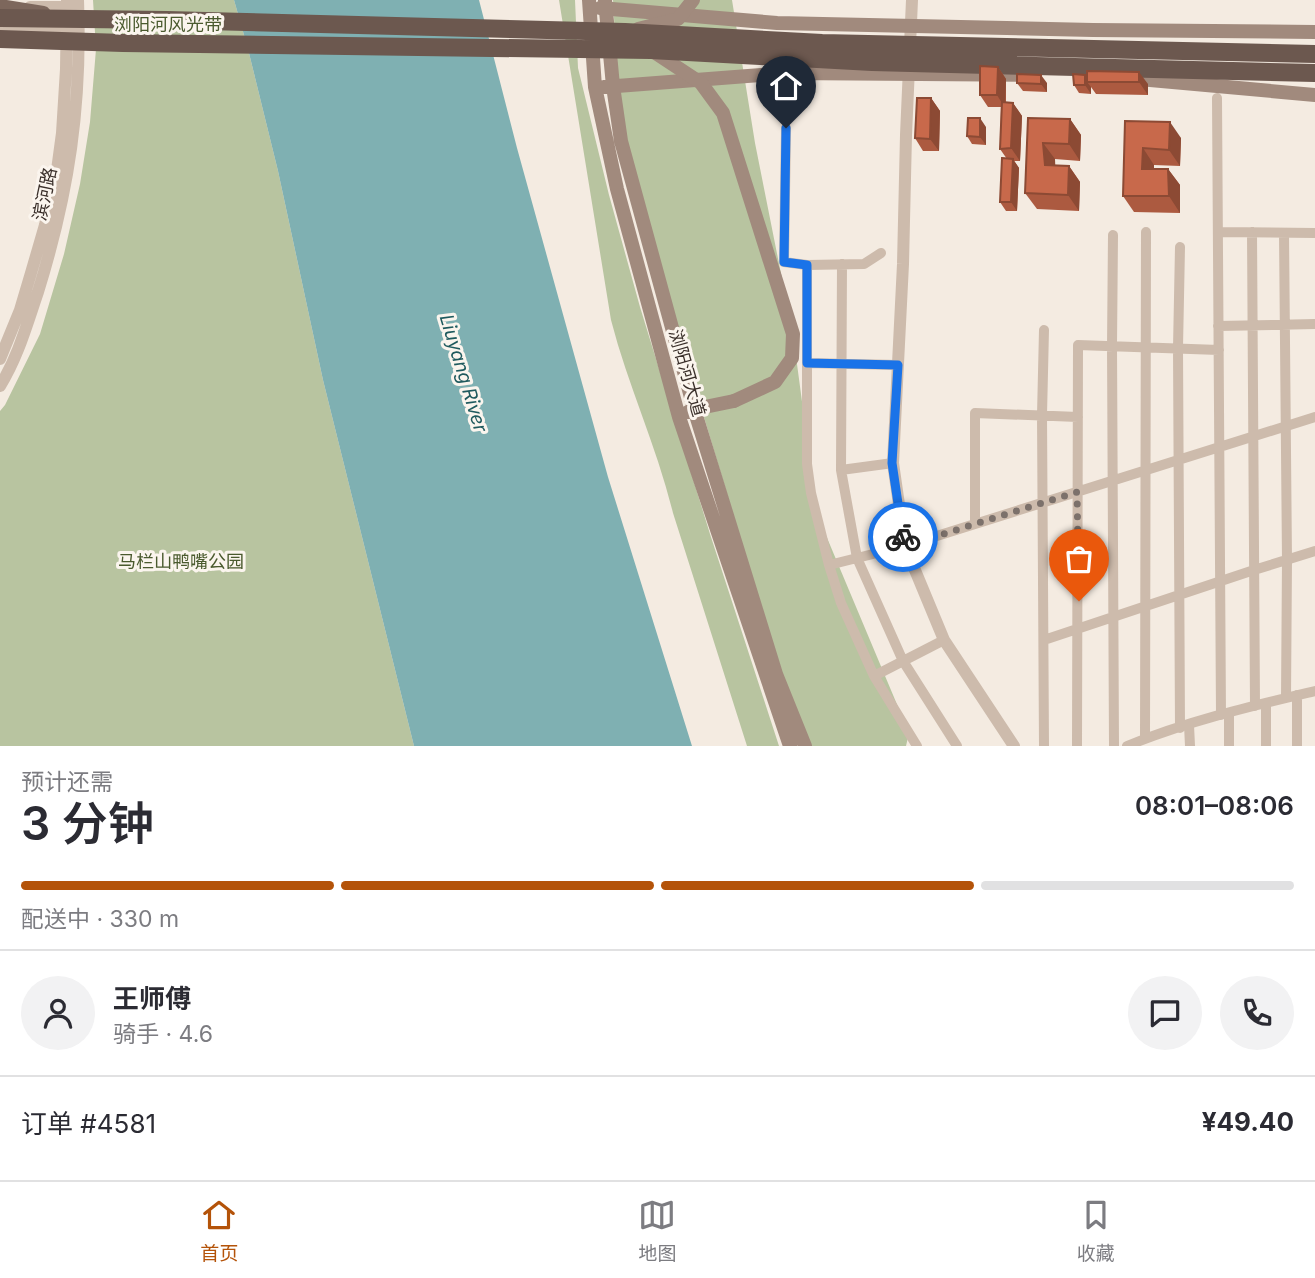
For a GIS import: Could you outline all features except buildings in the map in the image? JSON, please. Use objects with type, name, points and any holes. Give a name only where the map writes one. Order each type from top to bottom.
[{"type":"highway","points":[[0,19],[71,13],[625,32],[822,43],[1315,54]]},
{"type":"highway","points":[[0,39],[651,50],[872,62],[1315,73]]},
{"type":"main road","points":[[625,32],[678,19],[693,0]]},
{"type":"main road","points":[[589,3],[777,23],[1315,32]]},
{"type":"main road","name":"浏阳河大道","points":[[589,3],[595,87],[617,189],[679,417],[790,746]]},
{"type":"main road","name":"浏阳河大道","points":[[606,4],[621,141],[695,409],[776,674],[805,746]]},
{"type":"main road","points":[[0,6],[71,13]]},
{"type":"main road","points":[[0,46],[43,41]]},
{"type":"main road","points":[[651,50],[701,83],[723,113],[793,334],[792,358],[775,382],[734,401],[695,409],[679,417]]},
{"type":"main road","points":[[595,87],[788,73],[1092,75],[1315,96]]},
{"type":"street","points":[[912,0],[892,463],[905,546],[944,640],[1013,746]]},
{"type":"street","points":[[0,30],[71,13]]},
{"type":"street","name":"滨河路","points":[[0,359],[20,310],[45,225],[57,170],[71,13]]},
{"type":"street","name":"滨河路","points":[[0,386],[20,348],[47,261],[68,175],[80,55],[71,13]]},
{"type":"street","points":[[1217,98],[1220,582],[1225,714],[1230,746]]},
{"type":"street","points":[[786,128],[784,262],[807,265],[864,264],[881,253]]},
{"type":"street","points":[[1145,739],[1146,232]]},
{"type":"street","points":[[1218,232],[1315,233]]},
{"type":"street","points":[[1252,232],[1254,570],[1260,704],[1266,746]]},
{"type":"street","points":[[1284,233],[1287,560],[1291,697],[1297,746]]},
{"type":"street","points":[[1113,235],[1114,746]]},
{"type":"street","points":[[1180,247],[1180,595],[1184,726],[1190,746]]},
{"type":"street","points":[[842,264],[841,470],[857,558],[902,661],[957,746]]},
{"type":"street","points":[[807,265],[807,464],[811,493],[841,604],[874,676],[917,746]]},
{"type":"street","points":[[1219,326],[1315,324]]},
{"type":"street","points":[[1044,330],[1044,746]]},
{"type":"street","points":[[1077,746],[1078,345],[1219,349]]},
{"type":"street","points":[[807,363],[898,365]]},
{"type":"street","points":[[975,524],[975,413],[1078,417]]},
{"type":"street","points":[[829,565],[905,546],[1043,504],[1315,417]]},
{"type":"street","points":[[841,470],[892,463]]},
{"type":"street","points":[[1044,640],[1315,551]]},
{"type":"street","points":[[874,676],[944,640]]},
{"type":"street","points":[[1127,746],[1145,739],[1159,740],[1184,726],[1315,691]]},
{"type":"green space","name":"马栏山鸭嘴公园","points":[[93,0],[234,0],[278,171],[323,380],[414,746],[0,746],[0,411],[40,334],[64,254],[80,184],[90,122],[96,49]]},
{"type":"green space","points":[[559,0],[575,0],[578,68],[609,195],[640,307],[710,534],[779,746],[747,746],[659,464],[618,345],[611,320]]},
{"type":"green space","points":[[613,0],[732,0],[755,143],[793,334],[817,514],[909,733],[906,746],[808,746],[795,720],[621,141]]},
{"type":"water","name":"Liuyang River","points":[[234,0],[479,0],[608,477],[692,746],[414,746],[323,380],[278,171]]},
{"type":"way so far","points":[[903,537],[905,546],[1077,492],[1079,601]]},
{"type":"route","points":[[786,128],[784,262],[807,265],[807,363],[898,365],[892,463],[903,537]]},
{"type":"park label","name":"浏阳河风光带","points":[[168,25]]}]
